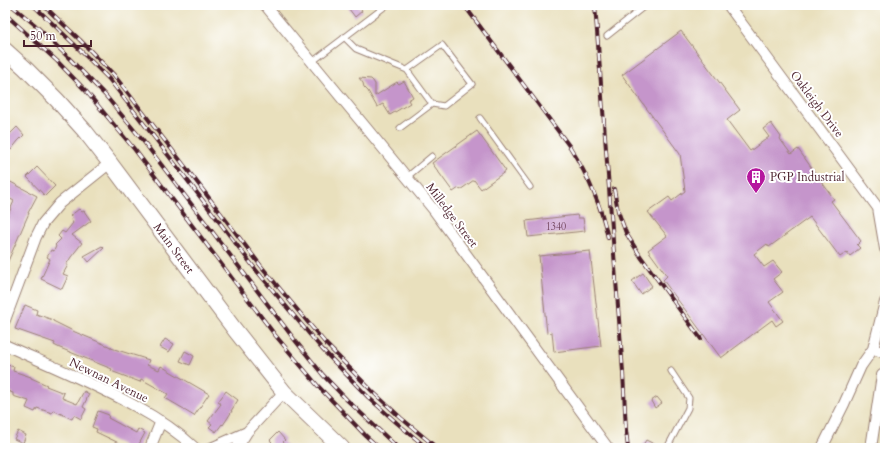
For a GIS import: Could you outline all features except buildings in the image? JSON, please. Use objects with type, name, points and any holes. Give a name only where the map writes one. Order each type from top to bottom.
[{"type":"main road","name":"Main Street","points":[[5,50],[57,100],[84,130],[284,392],[342,448]]},
{"type":"street","name":"Milledge Street","points":[[265,5],[433,209],[608,448]]},
{"type":"street","name":"Oakleigh Drive","points":[[728,5],[878,208],[883,220],[885,249]]},
{"type":"street","points":[[5,320],[43,223],[60,203],[110,163]]},
{"type":"street","points":[[822,448],[861,366],[873,349],[885,302]]},
{"type":"street","name":"Newnan Avenue","points":[[5,345],[109,392],[161,421],[195,448]]},
{"type":"street","points":[[873,349],[885,353]]},
{"type":"street","points":[[871,448],[882,375]]},
{"type":"street","points":[[237,448],[247,432],[284,392]]},
{"type":"street","points":[[150,448],[161,421]]},
{"type":"street","points":[[211,448],[247,432]]},
{"type":"lane","points":[[312,62],[387,5]]},
{"type":"lane","points":[[607,36],[646,5]]},
{"type":"lane","points":[[344,37],[356,49],[407,70],[432,104],[444,106],[472,84],[442,45],[407,70]]},
{"type":"lane","points":[[400,128],[432,104]]},
{"type":"lane","points":[[480,118],[530,187]]},
{"type":"lane","points":[[407,177],[432,156]]},
{"type":"lane","points":[[667,448],[688,408],[689,398],[671,371]]},
{"type":"railway","points":[[11,5],[34,24],[105,95],[144,142],[323,375],[398,448]]},
{"type":"railway","points":[[33,5],[109,79],[256,270],[322,349],[368,397],[427,448]]},
{"type":"railway","points":[[43,5],[114,75],[261,266],[327,345],[373,392],[437,448]]},
{"type":"railway","points":[[464,5],[570,147],[583,169],[598,202],[608,238]]},
{"type":"railway","points":[[595,5],[628,448]]},
{"type":"railway","points":[[5,14],[57,61],[85,90],[135,150],[275,335],[318,386],[379,448]]},
{"type":"railway","points":[[614,189],[618,211],[626,233],[641,257],[701,339]]},
{"type":"place","name":"PGP Industrial","points":[[756,194]]}]
